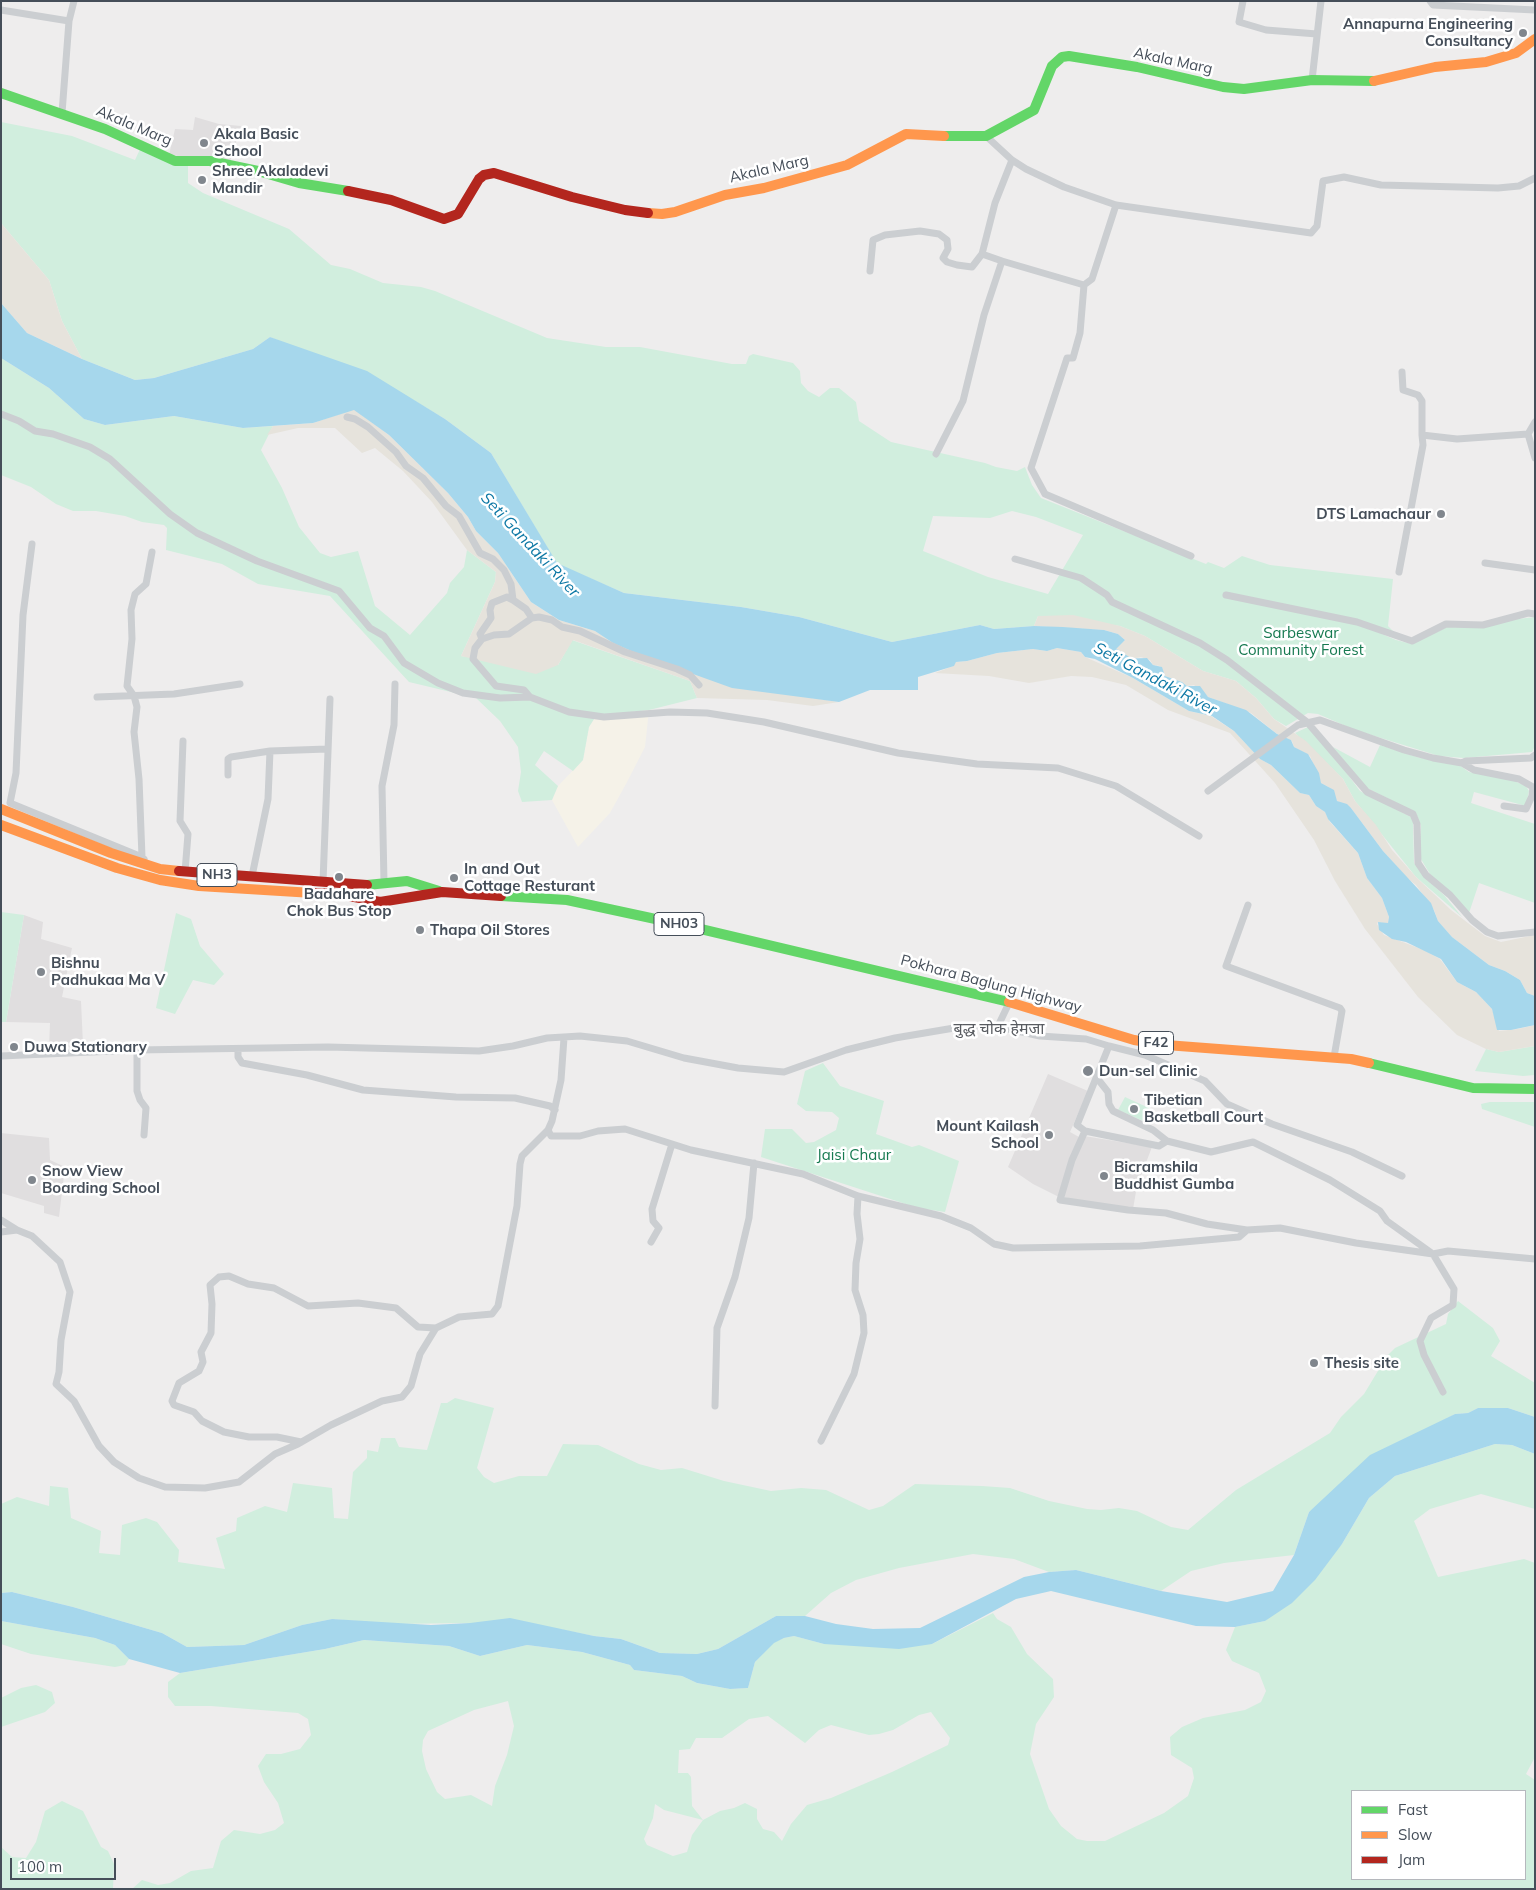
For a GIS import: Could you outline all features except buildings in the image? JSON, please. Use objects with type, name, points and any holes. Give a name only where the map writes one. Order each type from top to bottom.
[{"type":"main road","name":"Akala Marg","points":[[1,93],[62,113],[146,146],[175,161],[210,161],[258,171],[299,183],[361,193],[391,200],[444,219],[450,219],[458,214],[475,184],[489,173],[501,174],[572,197],[624,210],[662,214],[675,212],[724,195],[764,188],[847,165],[906,134],[986,136],[1034,110],[1052,66],[1062,57],[1069,56],[1137,67],[1223,87],[1244,89],[1312,80],[1381,81],[1435,67],[1486,62],[1516,53],[1535,39]]},
{"type":"main road","name":"Pokhara Baglung Highway","points":[[1,809],[111,854],[152,867],[185,872],[364,885],[384,882],[414,882],[442,892]]},
{"type":"main road","name":"Pokhara Baglung Highway","points":[[1,825],[128,872],[179,883],[339,894],[380,902],[442,892],[567,900],[785,948],[1026,1006],[1115,1034],[1154,1043],[1334,1057],[1372,1062],[1472,1088],[1535,1089]]},
{"type":"street","points":[[62,113],[69,21],[74,1]]},
{"type":"street","points":[[1244,1],[1239,22],[1266,30],[1317,34]]},
{"type":"street","points":[[1312,80],[1321,1]]},
{"type":"street","points":[[1430,1],[1433,6],[1535,10]]},
{"type":"street","points":[[1,10],[69,21]]},
{"type":"street","points":[[986,136],[1012,160],[1064,187],[1116,205],[1311,233],[1317,226],[1323,182],[1344,177],[1381,185],[1498,188],[1520,186],[1535,178]]},
{"type":"street","points":[[870,271],[873,240],[884,235],[920,231],[940,234],[947,240],[948,248],[943,258],[947,262],[972,267],[982,254],[995,203],[1012,160]]},
{"type":"street","points":[[1116,205],[1092,279],[1084,285],[1080,333],[1073,358],[1067,358],[1031,468],[1045,494],[1191,556]]},
{"type":"street","points":[[982,254],[1084,285]]},
{"type":"street","points":[[936,454],[963,401],[984,315],[1002,261]]},
{"type":"street","points":[[1399,572],[1422,446],[1422,401],[1418,395],[1403,390],[1402,372]]},
{"type":"street","points":[[1,414],[19,421],[35,432],[53,434],[90,447],[110,459],[170,514],[197,533],[257,561],[339,591],[370,628],[384,636],[404,663],[438,683],[463,693],[485,696],[530,697],[569,712],[604,718],[670,712],[707,713],[764,722],[898,753],[977,764],[1058,768],[1116,786],[1199,836]]},
{"type":"street","points":[[347,417],[355,418],[368,427],[396,452],[406,466],[423,478],[446,506],[459,516],[472,543],[480,553],[493,559],[504,570],[511,584],[513,600]]},
{"type":"street","points":[[1535,422],[1528,434],[1535,458]]},
{"type":"street","points":[[1422,435],[1457,438],[1528,434]]},
{"type":"street","points":[[32,544],[23,615],[16,773],[10,804],[142,857],[152,867]]},
{"type":"street","points":[[142,857],[134,732],[137,707],[134,696],[127,686],[132,639],[131,610],[136,594],[146,584],[152,552]]},
{"type":"street","points":[[1015,559],[1081,578],[1107,595],[1112,602],[1200,643],[1227,660],[1308,722],[1367,792],[1405,809],[1415,816],[1418,831],[1417,858],[1422,869],[1472,920],[1487,932],[1498,936],[1535,932]]},
{"type":"street","points":[[1485,563],[1535,570]]},
{"type":"street","points":[[1226,595],[1357,622],[1412,641],[1446,624],[1483,625],[1535,614]]},
{"type":"street","points":[[482,639],[480,634],[491,618],[490,610],[492,603],[507,597],[526,609],[532,618]]},
{"type":"street","points":[[530,697],[524,690],[496,686],[473,659],[475,648],[482,639],[494,635],[509,634],[532,618],[539,617],[552,620],[562,627],[580,631],[625,652],[677,669],[690,675],[699,685]]},
{"type":"street","points":[[97,696],[174,694],[240,684]]},
{"type":"street","points":[[384,882],[382,786],[394,725],[395,684]]},
{"type":"street","points":[[323,882],[330,699]]},
{"type":"street","points":[[1208,791],[1298,725],[1320,720],[1404,750],[1462,763],[1474,770],[1519,779],[1533,787],[1532,796],[1526,809],[1504,806]]},
{"type":"street","points":[[183,741],[180,821],[188,834],[185,872]]},
{"type":"street","points":[[228,775],[228,759],[231,757],[270,751],[327,749]]},
{"type":"street","points":[[252,876],[268,799],[270,751]]},
{"type":"street","points":[[1462,763],[1535,756]]},
{"type":"street","points":[[1532,796],[1535,807]]},
{"type":"street","points":[[1248,905],[1226,966],[1340,1008],[1342,1011],[1334,1057]]},
{"type":"street","points":[[998,1026],[1009,1003]]},
{"type":"street","points":[[1,1056],[137,1050],[328,1047],[479,1051],[547,1038],[580,1036],[627,1041],[684,1058],[738,1068],[784,1072],[846,1050],[895,1038],[960,1026],[998,1026],[1040,1036],[1074,1037],[1144,1055],[1205,1081],[1227,1104],[1272,1124],[1352,1152],[1402,1176]]},
{"type":"street","points":[[301,1442],[277,1437],[249,1437],[224,1432],[202,1422],[194,1412],[174,1405],[172,1401],[178,1383],[199,1371],[204,1362],[201,1352],[211,1333],[212,1304],[210,1285],[218,1277],[229,1276],[262,1288],[274,1288],[308,1306],[358,1303],[396,1308],[418,1327],[436,1328],[459,1317],[492,1314],[498,1306],[517,1206],[522,1156],[548,1130],[555,1110],[561,1080],[564,1038]]},
{"type":"street","points":[[1109,1046],[1077,1125],[1085,1131],[1159,1146],[1166,1141]]},
{"type":"street","points":[[238,1049],[238,1057],[242,1063],[307,1075],[363,1090],[456,1097],[515,1098],[550,1106],[555,1110]]},
{"type":"street","points":[[137,1050],[137,1091],[140,1100],[146,1108],[144,1135]]},
{"type":"street","points":[[1097,1078],[1108,1092],[1109,1104],[1113,1111],[1153,1130],[1166,1141],[1211,1152],[1252,1142],[1330,1180],[1380,1211],[1387,1221],[1433,1254],[1454,1289],[1453,1305],[1432,1318],[1420,1340],[1424,1355],[1443,1392]]},
{"type":"street","points":[[548,1130],[551,1136],[580,1136],[598,1131],[625,1129],[691,1150],[803,1174],[858,1196],[941,1216],[971,1228],[994,1244],[1013,1248],[1140,1246],[1239,1237],[1247,1230]]},
{"type":"street","points":[[1085,1131],[1072,1160],[1060,1200],[1128,1210],[1166,1212],[1207,1224],[1247,1230],[1280,1228],[1356,1243],[1433,1254],[1448,1251],[1535,1259]]},
{"type":"street","points":[[651,1242],[659,1228],[653,1221],[652,1209],[672,1144]]},
{"type":"street","points":[[715,1406],[717,1328],[735,1277],[747,1226],[754,1163]]},
{"type":"street","points":[[822,1441],[854,1374],[864,1333],[863,1315],[855,1290],[856,1263],[860,1239],[857,1214],[858,1196]]},
{"type":"street","points":[[1,1220],[17,1230],[32,1236],[60,1262],[67,1276],[70,1292],[56,1384],[74,1401],[99,1446],[114,1462],[154,1484],[165,1487],[205,1488],[239,1482],[274,1454],[382,1401],[402,1397],[411,1386],[420,1354],[436,1328]]},
{"type":"street","points":[[1,1232],[17,1230]]},
{"type":"shaded area","name":"Akala Basic School","points":[[195,117],[219,124],[241,126],[230,162],[169,155],[175,129],[193,130]]},
{"type":"shaded area","points":[[649,710],[645,747],[627,782],[610,813],[578,847],[552,800],[558,786],[583,760],[589,727],[596,716]]},
{"type":"shaded area","name":"Bishnu Padhukaa Ma V","points":[[24,915],[43,922],[41,939],[72,948],[62,997],[81,1001],[83,1045],[49,1049],[50,1023],[6,1022]]},
{"type":"shaded area","name":"Mount Kailash School","points":[[1048,1074],[1088,1091],[1070,1132],[1079,1137],[1059,1197],[1033,1184],[1008,1167]]},
{"type":"shaded area","name":"Snow View Boarding School","points":[[1,1133],[49,1138],[50,1160],[65,1167],[59,1217],[44,1213],[44,1206],[1,1193]]},
{"type":"shaded area","name":"Bicramshila Buddhist Gumba","points":[[1084,1136],[1152,1147],[1137,1186],[1133,1209],[1074,1200],[1062,1196]]},
{"type":"green space","name":"Sarbeswar Community Forest","points":[[1,122],[72,136],[135,160],[141,147],[188,163],[188,183],[203,193],[289,229],[331,265],[350,269],[383,283],[421,287],[435,291],[547,338],[606,347],[640,347],[732,364],[746,364],[749,356],[753,354],[793,363],[800,371],[801,383],[808,391],[819,397],[830,388],[839,388],[856,402],[859,421],[891,442],[1017,471],[1025,467],[1032,485],[1041,498],[1206,564],[1208,562],[1224,568],[1242,556],[1270,565],[1393,579],[1388,626],[1398,636],[1382,634],[1396,640],[1412,644],[1447,627],[1535,617],[1535,746],[1532,752],[1464,758],[1439,756],[1355,730],[1318,714],[1308,713],[1286,726],[1274,719],[1256,698],[1236,681],[1203,671],[1145,636],[1120,626],[1038,616],[1034,626],[994,629],[980,625],[892,642],[799,617],[741,607],[624,593],[557,564],[491,453],[445,419],[413,400],[270,337],[253,349],[154,378],[135,380],[82,359],[62,321],[49,280],[1,223]],"holes":[[[1012,511],[1036,517],[1083,535],[1048,594],[988,577],[923,551],[933,516],[990,518]]]},
{"type":"green space","points":[[1,358],[49,388],[84,419],[105,425],[174,416],[243,428],[273,426],[261,450],[282,488],[299,527],[320,553],[331,557],[358,551],[375,606],[410,635],[447,593],[450,583],[464,567],[467,550],[496,572],[495,582],[461,656],[558,665],[572,640],[690,681],[697,698],[649,710],[596,716],[589,727],[583,760],[573,771],[544,751],[535,765],[558,786],[552,800],[522,802],[518,791],[521,772],[518,747],[500,721],[476,698],[409,682],[330,596],[258,584],[222,564],[166,550],[167,528],[164,525],[96,511],[73,511],[56,504],[31,487],[1,475]]},
{"type":"green space","points":[[1308,727],[1328,748],[1360,791],[1413,818],[1414,863],[1425,878],[1444,895],[1462,917],[1416,877],[1355,801],[1343,779],[1295,733]]},
{"type":"green space","points":[[1380,745],[1417,757],[1459,765],[1469,772],[1512,780],[1526,786],[1529,791],[1526,806],[1474,792],[1471,803],[1535,824],[1535,903],[1479,883],[1469,913],[1430,874],[1419,856],[1421,826],[1416,813],[1365,787],[1333,747],[1370,767]]},
{"type":"green space","points":[[1,912],[24,915],[6,1022],[1,1022]]},
{"type":"green space","points":[[176,913],[191,919],[200,946],[224,974],[214,985],[193,980],[175,1014],[156,1008]]},
{"type":"green space","points":[[1535,1046],[1535,1075],[1523,1076],[1475,1071],[1486,1049],[1499,1052]]},
{"type":"green space","name":"Jaisi Chaur","points":[[823,1063],[840,1086],[884,1101],[876,1134],[912,1147],[919,1145],[959,1161],[945,1212],[918,1208],[761,1157],[765,1129],[792,1129],[806,1143],[814,1142],[836,1130],[839,1118],[832,1112],[806,1111],[797,1104],[805,1071]]},
{"type":"green space","name":"Tibetian Basketball Court","points":[[1125,1097],[1149,1108],[1143,1121],[1118,1110]]},
{"type":"green space","points":[[1490,1102],[1535,1102],[1535,1127],[1482,1109],[1481,1104]]},
{"type":"green space","points":[[1458,1301],[1493,1328],[1500,1341],[1491,1356],[1535,1383],[1535,1417],[1508,1408],[1478,1408],[1468,1413],[1455,1414],[1425,1430],[1309,1512],[1294,1555],[1224,1563],[1191,1571],[1161,1591],[1076,1570],[1049,1572],[1014,1559],[973,1554],[899,1568],[856,1580],[831,1593],[805,1616],[776,1616],[718,1649],[697,1654],[660,1653],[621,1639],[558,1629],[470,1623],[392,1624],[332,1619],[302,1625],[244,1645],[187,1647],[162,1633],[73,1607],[12,1592],[1,1593],[1,1504],[17,1497],[49,1506],[50,1486],[68,1488],[71,1518],[101,1531],[99,1553],[120,1555],[122,1525],[146,1518],[157,1522],[179,1550],[178,1562],[225,1569],[216,1538],[236,1531],[237,1518],[265,1506],[287,1512],[293,1483],[332,1488],[334,1518],[348,1519],[353,1472],[367,1458],[367,1450],[378,1452],[381,1438],[395,1438],[399,1447],[427,1450],[441,1403],[447,1403],[455,1398],[494,1408],[477,1468],[484,1477],[494,1483],[519,1476],[547,1476],[563,1444],[598,1445],[639,1464],[661,1470],[682,1468],[724,1481],[771,1491],[801,1488],[826,1490],[869,1510],[883,1506],[915,1484],[982,1486],[1010,1488],[1049,1501],[1087,1509],[1119,1508],[1137,1511],[1171,1527],[1188,1530],[1236,1490],[1330,1433],[1341,1417],[1364,1394],[1387,1356],[1395,1348],[1446,1324],[1448,1314]]},
{"type":"green space","points":[[1495,1444],[1512,1445],[1535,1454],[1535,1509],[1481,1494],[1430,1509],[1414,1521],[1438,1577],[1524,1559],[1535,1563],[1535,1757],[1526,1774],[1535,1780],[1535,1889],[132,1889],[142,1880],[158,1885],[170,1883],[191,1871],[213,1868],[221,1841],[234,1830],[260,1834],[275,1830],[284,1823],[278,1803],[264,1782],[258,1766],[266,1754],[281,1754],[300,1749],[311,1735],[308,1719],[298,1713],[211,1706],[175,1706],[168,1697],[168,1682],[180,1673],[325,1649],[364,1640],[449,1646],[480,1656],[527,1645],[582,1652],[630,1665],[634,1670],[682,1676],[697,1683],[730,1689],[748,1688],[755,1662],[774,1642],[784,1638],[794,1636],[824,1644],[932,1644],[993,1613],[997,1619],[1011,1627],[1027,1654],[1053,1679],[1054,1697],[1036,1724],[1030,1754],[1049,1809],[1061,1826],[1077,1839],[1105,1841],[1164,1813],[1188,1796],[1194,1778],[1192,1768],[1171,1755],[1170,1737],[1182,1727],[1203,1718],[1245,1710],[1261,1702],[1266,1691],[1259,1673],[1232,1661],[1226,1650],[1235,1627],[1265,1621],[1342,1544],[1369,1498],[1395,1476]],"holes":[[[508,1701],[514,1726],[507,1755],[495,1786],[492,1806],[471,1795],[445,1799],[437,1792],[426,1769],[422,1751],[423,1740],[428,1731],[474,1710]],[[931,1712],[950,1738],[948,1745],[892,1772],[831,1798],[807,1805],[791,1824],[782,1841],[774,1832],[763,1829],[757,1819],[757,1809],[745,1803],[720,1811],[703,1820],[692,1806],[691,1777],[688,1773],[678,1773],[679,1750],[690,1749],[696,1738],[722,1738],[749,1719],[768,1716],[805,1743],[819,1730],[831,1725],[869,1735],[879,1734],[893,1730],[919,1715]],[[655,1804],[664,1810],[703,1820],[692,1835],[687,1852],[673,1856],[647,1845],[644,1839],[653,1818]]]},
{"type":"green space","points":[[1,1621],[95,1638],[115,1645],[129,1659],[125,1665],[115,1667],[31,1654],[1,1644]]},
{"type":"green space","points":[[36,1685],[52,1692],[55,1703],[45,1712],[1,1727],[1,1698],[21,1688]]},
{"type":"green space","points":[[62,1801],[83,1811],[101,1847],[108,1851],[114,1864],[113,1889],[1,1889],[1,1847],[12,1857],[26,1858],[36,1842],[45,1811]]},
{"type":"sand","points":[[1,223],[49,280],[62,321],[82,359],[27,333],[1,303]]},
{"type":"sand","points":[[354,409],[389,435],[448,493],[468,517],[476,531],[498,553],[531,602],[559,620],[595,631],[613,643],[805,697],[839,702],[813,706],[767,700],[697,698],[690,681],[573,640],[558,665],[536,674],[461,656],[495,582],[496,572],[467,550],[432,502],[403,471],[375,448],[362,453],[335,428],[298,428],[267,435],[273,426],[313,423]]},
{"type":"sand","points":[[1073,615],[1120,626],[1145,636],[1203,671],[1236,681],[1256,698],[1274,719],[1306,741],[1343,779],[1355,801],[1376,825],[1392,850],[1416,877],[1451,910],[1485,936],[1501,942],[1535,935],[1535,996],[1527,993],[1520,980],[1505,971],[1489,965],[1452,937],[1438,921],[1434,910],[1416,885],[1407,878],[1383,851],[1351,808],[1337,801],[1330,788],[1321,783],[1310,756],[1294,747],[1292,741],[1277,734],[1251,713],[1208,697],[1194,685],[1187,686],[1182,682],[1165,676],[1160,666],[1153,665],[1150,660],[1141,657],[1125,660],[1119,659],[1116,654],[1116,648],[1125,640],[1118,634],[1104,630],[1034,626],[1038,616]]},
{"type":"sand","points":[[1057,648],[1081,652],[1085,657],[1133,678],[1189,711],[1211,716],[1234,731],[1260,759],[1271,765],[1300,793],[1309,795],[1316,806],[1325,812],[1330,822],[1358,853],[1367,878],[1382,898],[1389,917],[1388,924],[1378,922],[1377,924],[1384,935],[1424,950],[1440,959],[1457,982],[1476,992],[1492,1009],[1499,1031],[1535,1025],[1535,1046],[1499,1052],[1486,1049],[1457,1035],[1418,997],[1365,929],[1335,881],[1314,840],[1275,783],[1230,733],[1168,710],[1126,685],[1092,677],[1071,676],[1029,683],[989,676],[935,673],[953,666],[956,662],[997,653],[1033,649],[1047,651]]},
{"type":"water","points":[[1,303],[27,333],[82,359],[135,380],[154,378],[253,349],[270,337],[367,371],[445,419],[491,453],[557,563],[624,593],[741,607],[799,617],[892,642],[980,625],[994,629],[1034,626],[1063,627],[1104,630],[1118,634],[1125,640],[1116,649],[1119,659],[1147,658],[1153,665],[1162,667],[1165,676],[1182,682],[1187,686],[1200,686],[1208,697],[1246,710],[1277,734],[1291,740],[1294,747],[1308,754],[1319,773],[1321,783],[1334,790],[1337,801],[1347,804],[1351,808],[1383,851],[1431,903],[1438,921],[1452,937],[1489,965],[1505,971],[1520,980],[1527,993],[1535,996],[1535,1025],[1511,1030],[1497,1030],[1492,1009],[1476,992],[1457,982],[1441,959],[1406,942],[1392,939],[1379,930],[1378,922],[1388,923],[1389,917],[1382,898],[1367,878],[1358,853],[1328,819],[1325,812],[1316,806],[1309,795],[1300,793],[1271,765],[1260,759],[1234,731],[1212,716],[1189,711],[1133,678],[1095,659],[1085,657],[1081,652],[1057,648],[1047,651],[1033,649],[997,653],[956,662],[954,666],[918,677],[918,690],[870,690],[839,702],[732,688],[643,656],[613,643],[595,631],[559,620],[531,602],[498,553],[476,531],[468,517],[448,493],[389,435],[354,410],[313,423],[243,428],[174,416],[105,425],[84,419],[49,388],[1,358]]},
{"type":"water","points":[[1478,1408],[1508,1408],[1535,1417],[1535,1454],[1512,1445],[1495,1444],[1395,1476],[1369,1498],[1342,1544],[1315,1580],[1292,1603],[1265,1621],[1235,1627],[1196,1626],[1051,1591],[1016,1599],[932,1644],[899,1649],[824,1644],[794,1636],[784,1638],[774,1643],[755,1662],[748,1688],[730,1689],[697,1683],[682,1676],[634,1670],[630,1665],[582,1652],[527,1645],[480,1656],[449,1646],[364,1640],[325,1649],[180,1673],[129,1659],[115,1645],[95,1638],[1,1621],[1,1593],[12,1592],[73,1607],[162,1633],[187,1647],[244,1645],[302,1625],[332,1619],[431,1625],[510,1618],[594,1636],[621,1639],[660,1653],[697,1654],[718,1649],[776,1616],[805,1616],[836,1624],[873,1629],[920,1628],[1024,1577],[1049,1572],[1076,1570],[1161,1591],[1227,1602],[1273,1591],[1294,1555],[1309,1512],[1370,1455],[1455,1414],[1468,1413]]},
{"type":"waterway","name":"Seti Gandaki River","points":[[1101,646],[1137,669]]},
{"type":"traffic: fast","points":[[944,136],[986,136],[1034,110],[1052,66],[1062,57],[1069,56],[1137,67],[1223,87],[1244,89],[1312,80],[1374,81]]},
{"type":"traffic: fast","points":[[1,93],[105,129],[175,161],[210,161],[258,171],[299,183],[348,191]]},
{"type":"traffic: fast","points":[[367,885],[407,881],[439,891]]},
{"type":"traffic: fast","points":[[501,896],[567,900],[688,926],[1009,1002]]},
{"type":"traffic: fast","points":[[1369,1063],[1473,1088],[1535,1089]]},
{"type":"traffic: slow","points":[[1374,81],[1435,67],[1486,62],[1516,53],[1535,39]]},
{"type":"traffic: slow","points":[[648,213],[662,214],[675,212],[725,195],[764,188],[847,165],[906,134],[944,136]]},
{"type":"traffic: slow","points":[[1,809],[111,853],[160,869],[179,871]]},
{"type":"traffic: slow","points":[[1,825],[117,868],[160,880],[199,886],[313,893]]},
{"type":"traffic: slow","points":[[1009,1002],[1134,1040],[1166,1045],[1351,1059],[1369,1063]]},
{"type":"traffic: jam","points":[[348,191],[391,200],[444,219],[458,214],[479,179],[484,175],[494,173],[572,197],[625,210],[648,213]]},
{"type":"traffic: jam","points":[[179,871],[367,885]]},
{"type":"traffic: jam","points":[[313,893],[339,894],[380,902],[442,892],[501,896]]},
{"type":"place","name":"Annapurna Engineering Consultancy","points":[[1523,33]]},
{"type":"place","name":"Akala Basic School","points":[[204,143]]},
{"type":"place","name":"Shree Akaladevi Mandir","points":[[202,180]]},
{"type":"place","name":"DTS Lamachaur","points":[[1441,514]]},
{"type":"place","name":"Badahare Chok Bus Stop","points":[[339,877]]},
{"type":"place","name":"In and Out Cottage Resturant","points":[[454,878]]},
{"type":"place","name":"Thapa Oil Stores","points":[[420,930]]},
{"type":"place","name":"Bishnu Padhukaa Ma V","points":[[41,972]]},
{"type":"place","name":"Duwa Stationary","points":[[14,1047]]},
{"type":"place","name":"Dun-sel Clinic","points":[[1088,1071]]},
{"type":"place","name":"Tibetian Basketball Court","points":[[1134,1109]]},
{"type":"place","name":"Mount Kailash School","points":[[1049,1135]]},
{"type":"place","name":"Bicramshila Buddhist Gumba","points":[[1104,1176]]},
{"type":"place","name":"Snow View Boarding School","points":[[32,1180]]},
{"type":"place","name":"Thesis site","points":[[1314,1363]]},
{"type":"district","name":"बुद्ध चोक हेमजा","points":[[999,1029]]}]
